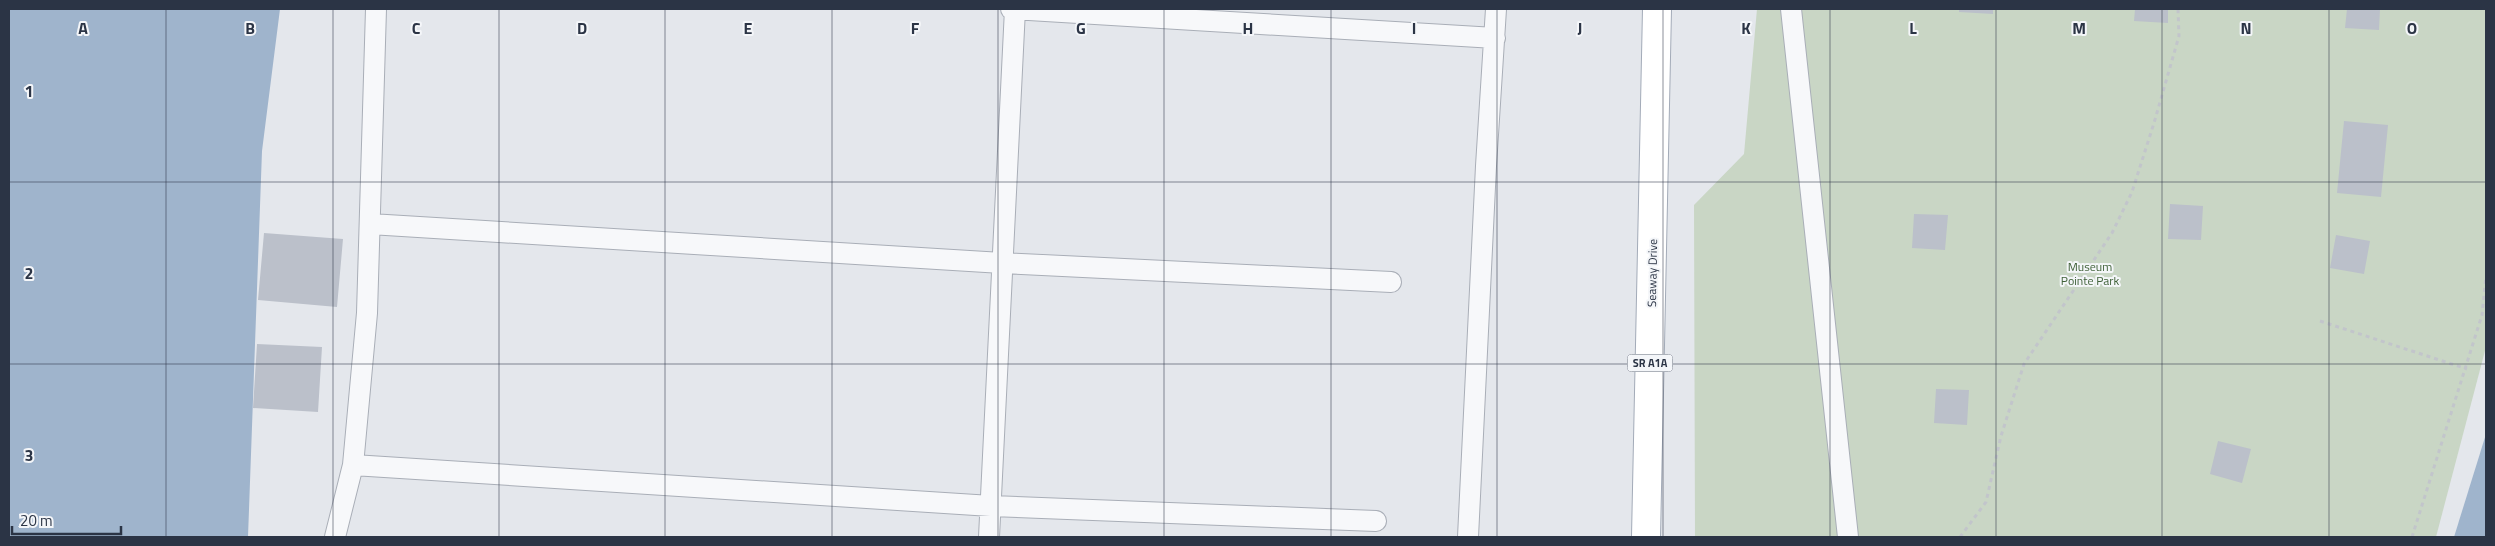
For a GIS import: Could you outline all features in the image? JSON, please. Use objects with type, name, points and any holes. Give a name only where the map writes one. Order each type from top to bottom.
[{"type":"main road","name":"Seaway Drive","points":[[1646,537],[1657,9]]},
{"type":"lane","points":[[336,537],[353,465],[367,314],[376,9]]},
{"type":"lane","points":[[989,537],[1013,9],[1495,38]]},
{"type":"lane","points":[[1468,537],[1486,166],[1496,9]]},
{"type":"lane","points":[[1791,9],[1848,537]]},
{"type":"lane","points":[[370,224],[1002,263],[1391,282]]},
{"type":"lane","points":[[353,465],[990,506],[1376,521]]},
{"type":"path","points":[[1960,537],[1986,502],[2001,436],[2024,364],[2112,233],[2132,192],[2179,36],[2178,9]]},
{"type":"path","points":[[2412,537],[2467,369],[2482,315],[2486,276]]},
{"type":"path","points":[[2320,321],[2467,369]]},
{"type":"green space","name":"Museum Pointe Park","points":[[1757,9],[2486,9],[2486,349],[2439,537],[1695,537],[1694,205],[1744,154]]},
{"type":"water","points":[[9,9],[280,9],[262,151],[248,537],[9,537]]},
{"type":"water","points":[[2486,349],[2486,537],[2439,537]]},
{"type":"pier","points":[[2486,347],[2486,434],[2454,537],[2436,537]]},
{"type":"building","points":[[1959,9],[1993,9],[1993,14],[1959,12]]},
{"type":"building","points":[[2135,9],[2168,9],[2168,23],[2134,21]]},
{"type":"building","points":[[2347,9],[2380,9],[2379,30],[2345,28]]},
{"type":"building","points":[[2344,121],[2388,125],[2381,197],[2337,193]]},
{"type":"building","points":[[2170,204],[2203,206],[2201,240],[2168,239]]},
{"type":"building","points":[[1914,214],[1948,215],[1945,250],[1912,248]]},
{"type":"building","points":[[264,233],[343,239],[337,307],[258,300]]},
{"type":"building","points":[[2336,235],[2370,241],[2364,274],[2330,268]]},
{"type":"building","points":[[257,344],[322,347],[318,412],[253,408]]},
{"type":"building","points":[[1936,389],[1969,390],[1967,425],[1934,423]]},
{"type":"building","points":[[2218,441],[2251,449],[2242,483],[2210,474]]}]
